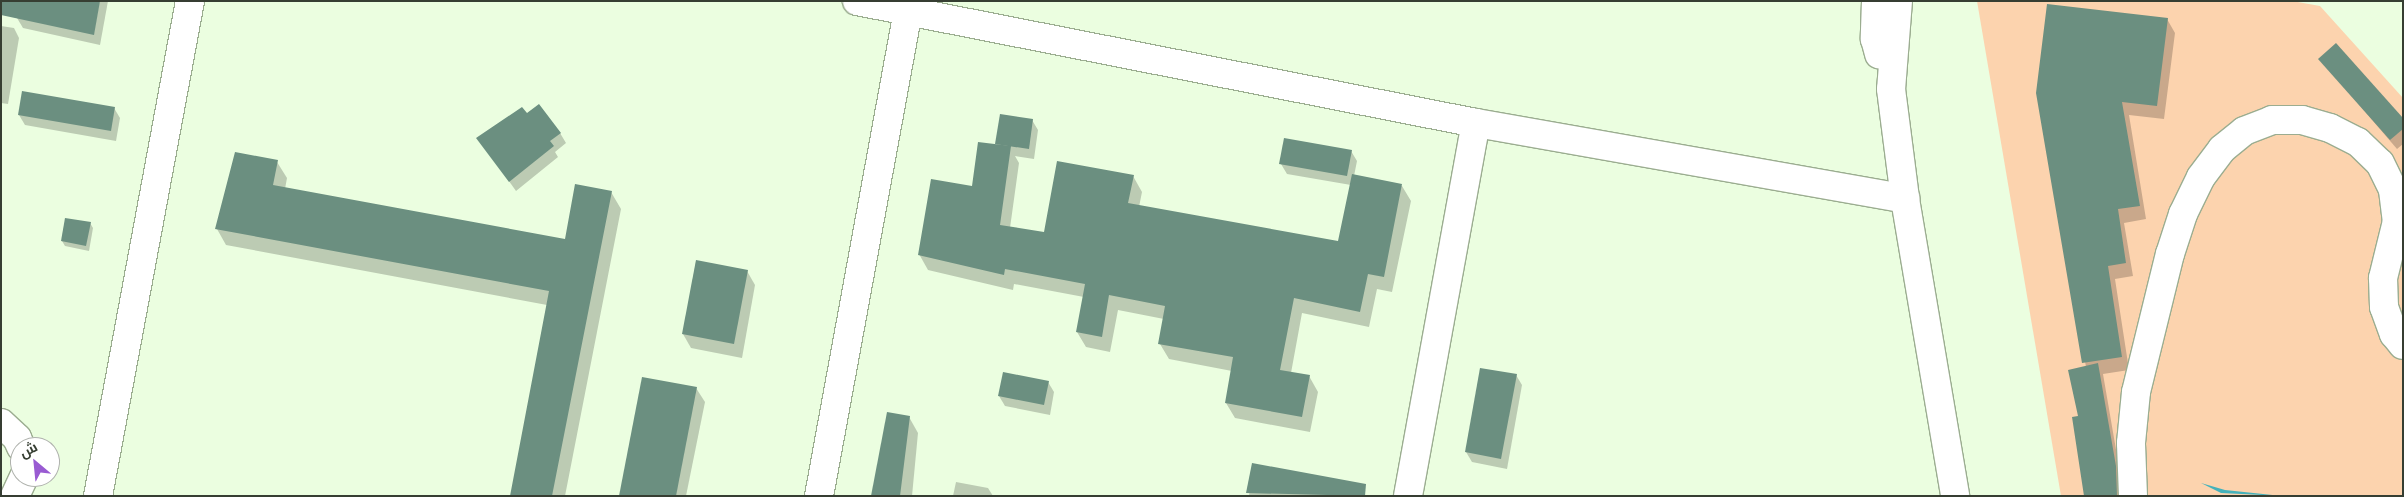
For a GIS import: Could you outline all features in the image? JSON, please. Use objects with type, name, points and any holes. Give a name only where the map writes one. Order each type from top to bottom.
[{"type":"street","points":[[98,496],[190,1]]},
{"type":"street","points":[[857,1],[1476,123],[1905,199]]},
{"type":"street","points":[[1876,1],[1875,39],[1891,89],[1905,199],[1955,496]]},
{"type":"street","points":[[1891,89],[1898,1]]},
{"type":"street","points":[[819,496],[908,12]]},
{"type":"street","points":[[2132,496],[2131,443],[2136,392],[2170,254],[2183,214],[2202,177],[2222,149],[2244,131],[2272,120],[2302,120],[2330,128],[2358,142],[2380,163],[2393,190],[2397,221],[2383,278],[2384,307],[2394,334],[2403,345]]},
{"type":"street","points":[[1408,496],[1476,123]]},
{"type":"street","points":[[1,423],[16,437]]},
{"type":"shaded area","points":[[1977,1],[2292,1],[2320,6],[2403,98],[2403,496],[2061,496]]},
{"type":"water","points":[[2201,483],[2225,490],[2282,496],[2221,493]]},
{"type":"building","points":[[1,1],[100,1],[94,35],[1,15]]},
{"type":"building","points":[[2047,4],[2168,18],[2157,106],[2122,102],[2140,206],[2118,209],[2126,263],[2108,266],[2122,357],[2082,363],[2036,93]]},
{"type":"building","points":[[2336,43],[2403,118],[2403,129],[2390,140],[2318,59]]},
{"type":"building","points":[[22,91],[115,107],[111,131],[18,115]]},
{"type":"building","points":[[539,104],[561,133],[550,141],[554,146],[509,182],[476,138],[522,107],[527,113]]},
{"type":"building","points":[[1000,114],[1033,119],[1029,149],[995,144]]},
{"type":"building","points":[[1284,138],[1352,150],[1347,176],[1279,164]]},
{"type":"building","points":[[978,142],[1011,146],[1000,225],[1044,232],[1057,161],[1134,175],[1128,203],[1338,241],[1352,174],[1402,184],[1384,277],[1368,274],[1360,312],[1294,298],[1280,370],[1310,375],[1302,417],[1225,403],[1233,357],[1158,344],[1165,306],[1109,295],[1102,337],[1076,332],[1085,284],[1005,269],[1004,275],[918,255],[931,179],[972,186]]},
{"type":"building","points":[[235,152],[278,160],[273,185],[565,239],[575,184],[612,191],[552,496],[510,496],[549,291],[215,229]]},
{"type":"building","points":[[65,218],[91,222],[86,246],[61,241]]},
{"type":"building","points":[[696,260],[748,270],[734,344],[682,334]]},
{"type":"building","points":[[2098,363],[2116,466],[2117,496],[2084,496],[2072,417],[2078,416],[2068,370]]},
{"type":"building","points":[[1480,368],[1517,374],[1501,459],[1465,452]]},
{"type":"building","points":[[1003,372],[1049,381],[1044,405],[998,396]]},
{"type":"building","points":[[642,377],[697,387],[676,496],[619,496]]},
{"type":"building","points":[[887,412],[910,416],[900,496],[871,496]]},
{"type":"building","points":[[1252,463],[1366,484],[1365,496],[1246,493]]}]
